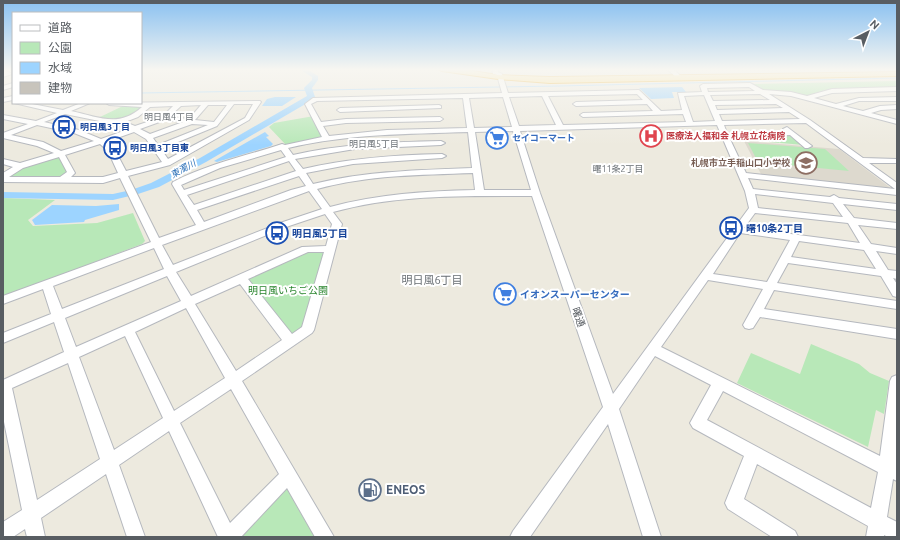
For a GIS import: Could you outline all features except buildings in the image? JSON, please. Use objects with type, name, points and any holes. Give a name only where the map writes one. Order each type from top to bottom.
[{"type":"street","points":[[326,138],[308,104],[315,100],[466,96],[470,94]]},
{"type":"street","name":"曙通","points":[[504,94],[536,193],[611,409],[652,537]]},
{"type":"street","points":[[544,94],[561,128]]},
{"type":"street","points":[[569,94],[592,127]]},
{"type":"street","points":[[641,94],[659,113]]},
{"type":"street","points":[[680,94],[690,124]]},
{"type":"street","points":[[706,94],[749,191],[754,210]]},
{"type":"street","points":[[765,94],[808,121],[897,187]]},
{"type":"street","points":[[792,94],[897,122]]},
{"type":"street","points":[[809,98],[817,94]]},
{"type":"street","points":[[466,96],[480,193]]},
{"type":"street","points":[[439,97],[442,171]]},
{"type":"street","points":[[838,106],[849,100],[897,97]]},
{"type":"street","points":[[339,99],[337,105],[346,121]]},
{"type":"street","points":[[3,178],[102,180],[168,163],[247,119],[258,102],[148,105],[128,104]]},
{"type":"street","points":[[576,104],[648,102]]},
{"type":"street","points":[[711,104],[777,102]]},
{"type":"street","points":[[149,137],[190,122],[206,103]]},
{"type":"street","points":[[156,148],[215,124],[232,103]]},
{"type":"street","points":[[22,104],[118,122],[136,129],[149,137],[168,163]]},
{"type":"street","points":[[3,136],[85,104]]},
{"type":"street","points":[[3,178],[20,166],[102,141],[164,118],[179,104]]},
{"type":"street","points":[[118,122],[136,116],[148,105]]},
{"type":"street","points":[[340,110],[439,107]]},
{"type":"street","points":[[863,113],[880,108],[897,107]]},
{"type":"street","points":[[715,112],[791,110]]},
{"type":"street","points":[[583,115],[686,112]]},
{"type":"street","points":[[3,117],[82,133],[102,141],[111,150],[156,243],[188,303],[325,537]]},
{"type":"street","points":[[164,118],[233,127]]},
{"type":"street","points":[[319,124],[346,121],[440,119]]},
{"type":"street","points":[[202,226],[176,184],[196,173],[282,146],[326,138],[355,134],[808,121]]},
{"type":"street","points":[[779,122],[808,146]]},
{"type":"street","points":[[724,135],[792,133]]},
{"type":"street","points":[[3,136],[33,143],[60,154],[71,173],[61,180]]},
{"type":"street","points":[[182,194],[291,158],[356,147],[391,144],[441,143]]},
{"type":"street","points":[[3,533],[308,330],[337,224],[282,146]]},
{"type":"street","points":[[192,209],[301,172],[358,161],[442,156]]},
{"type":"street","points":[[860,160],[897,161]]},
{"type":"street","points":[[3,161],[20,166]]},
{"type":"street","points":[[3,300],[270,200],[311,187],[340,180],[382,174],[476,170]]},
{"type":"street","points":[[742,175],[897,192]]},
{"type":"street","points":[[824,184],[851,221],[897,293]]},
{"type":"street","points":[[749,191],[897,207]]},
{"type":"street","points":[[3,338],[286,224],[327,210],[366,201],[396,197],[480,193],[536,193]]},
{"type":"street","points":[[519,537],[750,212],[754,210],[897,226]]},
{"type":"street","points":[[738,230],[897,251]]},
{"type":"street","points":[[749,325],[796,238]]},
{"type":"street","points":[[36,537],[3,386],[306,250],[330,249]]},
{"type":"street","points":[[784,259],[897,275]]},
{"type":"street","points":[[704,276],[897,305]]},
{"type":"street","points":[[242,279],[290,341]]},
{"type":"street","points":[[47,284],[71,356],[136,537]]},
{"type":"street","points":[[756,312],[897,334]]},
{"type":"street","points":[[128,330],[227,537],[289,475]]},
{"type":"street","points":[[652,349],[892,470]]},
{"type":"street","points":[[876,529],[892,470],[897,381]]},
{"type":"street","points":[[720,383],[698,423],[753,453],[876,529],[897,532]]},
{"type":"street","points":[[753,453],[734,503],[789,537]]},
{"type":"shaded area","name":"札幌市立手稲山口小学校","points":[[744,141],[839,149],[892,189],[762,176]]},
{"type":"green space","points":[[794,94],[813,94],[808,96]]},
{"type":"green space","points":[[125,105],[146,105],[132,116],[119,121],[100,117]]},
{"type":"green space","points":[[314,116],[326,137],[286,145],[269,127],[274,123]]},
{"type":"green space","points":[[764,135],[790,135],[804,145],[769,142]]},
{"type":"green space","points":[[748,143],[825,149],[849,171],[758,162]]},
{"type":"green space","points":[[60,154],[71,173],[61,180],[3,177],[20,166]]},
{"type":"green space","points":[[3,198],[55,200],[28,220],[33,226],[97,223],[133,213],[145,241],[142,244],[3,297]]},
{"type":"green space","name":"明日風いちご公園","points":[[306,249],[330,249],[308,330],[290,341],[242,279]]},
{"type":"green space","points":[[811,344],[859,364],[870,373],[889,381],[884,414],[876,410],[868,447],[737,383],[751,353],[800,374]]},
{"type":"green space","points":[[289,475],[325,537],[228,537]]},
{"type":"water","points":[[646,94],[673,94],[674,98],[651,99]]},
{"type":"water","points":[[275,97],[296,97],[282,106],[262,106],[267,99]]},
{"type":"water","points":[[265,132],[269,136],[266,137],[273,144],[271,146],[217,162],[214,161]]},
{"type":"water","points":[[119,204],[119,210],[85,220],[84,222],[35,225],[32,220],[52,205],[96,206]]},
{"type":"waterway","name":"東濁川","points":[[3,195],[113,197],[134,192],[155,185],[203,160],[311,97],[310,94]]},
{"type":"place","name":"明日風3丁目","points":[[64,127]]},
{"type":"place","name":"医療法人福和会 札幌立花病院","points":[[651,136]]},
{"type":"place","name":"セイコーマート","points":[[497,138]]},
{"type":"place","name":"明日風3丁目東","points":[[115,148]]},
{"type":"place","name":"札幌市立手稲山口小学校","points":[[806,163]]},
{"type":"place","name":"曙10条2丁目","points":[[731,228]]},
{"type":"place","name":"明日風5丁目","points":[[277,233]]},
{"type":"place","name":"イオンスーパーセンター","points":[[505,294]]},
{"type":"place","name":"ENEOS","points":[[370,490]]},
{"type":"district","name":"明日風4丁目","points":[[169,117]]},
{"type":"district","name":"明日風5丁目","points":[[374,144]]},
{"type":"district","name":"曙11条2丁目","points":[[618,169]]},
{"type":"district","name":"明日風6丁目","points":[[432,280]]}]
